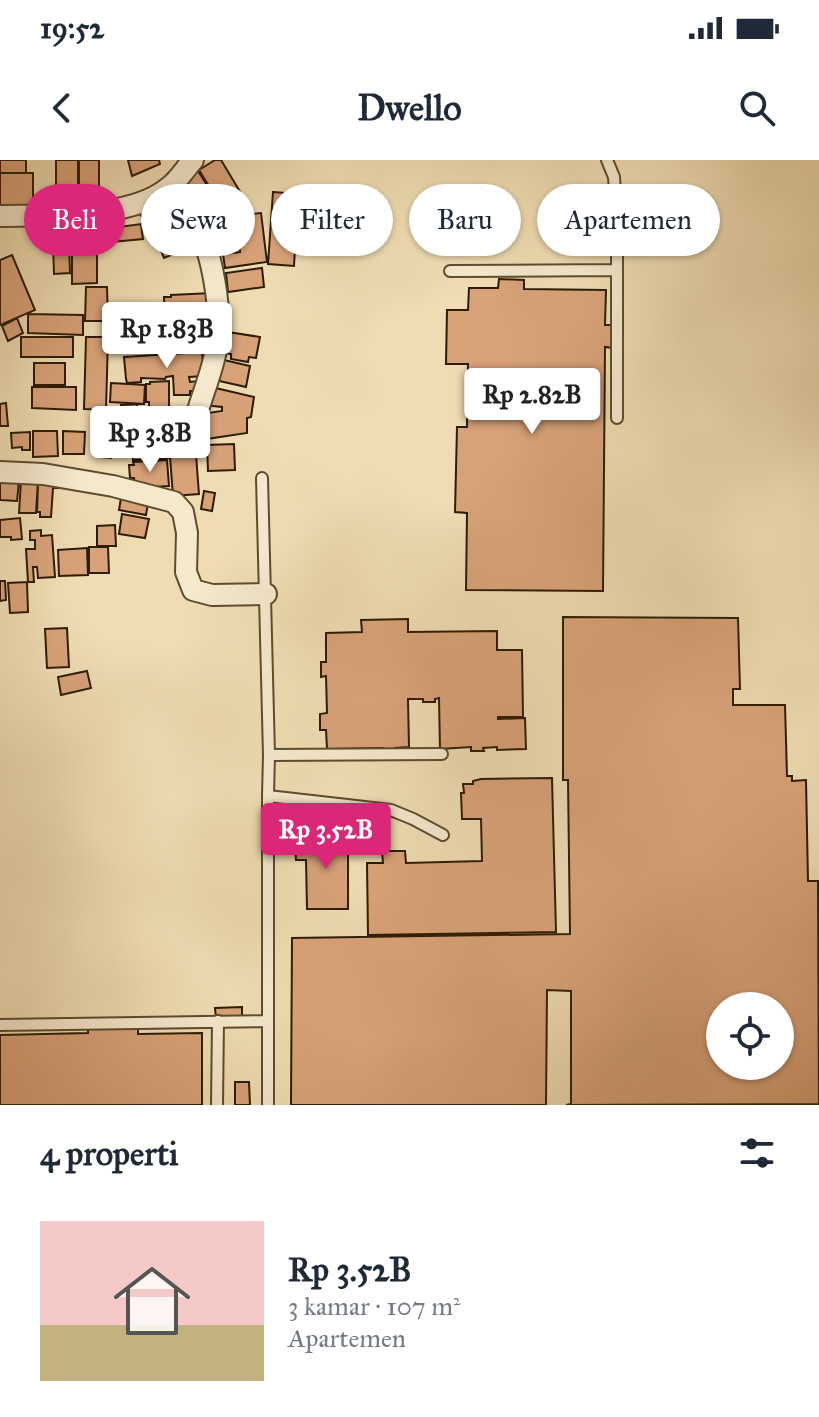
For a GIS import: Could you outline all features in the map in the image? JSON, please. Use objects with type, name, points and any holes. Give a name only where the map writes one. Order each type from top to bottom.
[{"type":"street","points":[[172,184],[193,160]]},
{"type":"street","points":[[0,216],[74,215],[110,210],[141,201]]},
{"type":"street","points":[[193,428],[216,350],[219,315],[209,256]]},
{"type":"street","points":[[0,472],[43,474],[113,486],[174,502],[183,512],[187,533],[186,572],[193,590],[212,595],[266,594]]},
{"type":"lane","points":[[607,160],[614,177],[617,223],[617,418]]},
{"type":"lane","points":[[450,271],[615,270]]},
{"type":"lane","points":[[262,478],[269,755],[268,1105]]},
{"type":"lane","points":[[269,755],[442,754]]},
{"type":"lane","points":[[268,796],[391,810],[443,835]]},
{"type":"lane","points":[[217,1105],[218,1021]]},
{"type":"lane","points":[[0,1025],[267,1021]]},
{"type":"building","points":[[0,160],[26,160],[26,173],[0,173]]},
{"type":"building","points":[[56,160],[78,160],[78,184],[56,184]]},
{"type":"building","points":[[79,160],[99,160],[99,184],[79,184]]},
{"type":"building","points":[[128,160],[159,160],[160,164],[132,176]]},
{"type":"building","points":[[215,160],[221,160],[235,184],[208,184],[199,170]]},
{"type":"building","points":[[198,171],[206,184],[178,184]]},
{"type":"building","points":[[0,173],[33,173],[33,184],[24,184],[24,206],[0,206]]},
{"type":"building","points":[[261,213],[267,262],[225,268],[223,256],[255,256],[255,214]]},
{"type":"building","points":[[271,221],[271,256],[295,256],[294,266],[268,264]]},
{"type":"building","points":[[141,224],[141,239],[125,241],[125,226]]},
{"type":"building","points":[[12,255],[35,310],[0,325],[0,260]]},
{"type":"building","points":[[53,256],[69,256],[70,273],[54,274]]},
{"type":"building","points":[[72,256],[97,256],[97,283],[72,284]]},
{"type":"building","points":[[262,268],[264,287],[228,292],[226,273]]},
{"type":"building","points":[[499,279],[524,280],[524,289],[606,290],[605,325],[613,325],[613,348],[605,347],[603,591],[466,590],[467,513],[455,512],[457,427],[467,427],[468,364],[446,364],[447,310],[468,310],[469,288],[498,288]]},
{"type":"building","points":[[86,287],[107,287],[108,321],[85,321]]},
{"type":"building","points":[[212,293],[213,325],[172,327],[172,321],[165,322],[164,297]]},
{"type":"building","points":[[28,314],[83,315],[83,335],[28,333]]},
{"type":"building","points":[[17,318],[23,333],[8,341],[2,326]]},
{"type":"building","points":[[228,332],[260,337],[256,358],[249,357],[248,362],[231,359],[231,354],[224,353]]},
{"type":"building","points":[[21,337],[73,337],[73,357],[21,357]]},
{"type":"building","points":[[86,337],[108,337],[106,410],[84,409]]},
{"type":"building","points":[[202,352],[204,376],[189,377],[190,382],[198,381],[199,391],[190,391],[190,395],[174,395],[173,376],[165,379],[141,378],[141,382],[127,383],[124,357]]},
{"type":"building","points":[[224,360],[250,366],[246,387],[215,380]]},
{"type":"building","points":[[34,363],[65,363],[65,385],[34,385]]},
{"type":"building","points":[[169,381],[169,417],[149,417],[146,384]]},
{"type":"building","points":[[111,383],[145,385],[144,404],[110,402]]},
{"type":"building","points":[[207,386],[254,397],[251,417],[247,418],[247,433],[200,440],[201,414],[222,411],[222,407],[203,405]]},
{"type":"building","points":[[32,387],[76,387],[76,410],[32,408]]},
{"type":"building","points":[[6,403],[8,426],[0,426],[0,404]]},
{"type":"building","points":[[137,404],[139,438],[123,439],[121,405]]},
{"type":"building","points":[[190,410],[191,421],[176,422],[176,411]]},
{"type":"building","points":[[105,417],[115,418],[114,428],[118,428],[117,447],[113,446],[111,458],[101,457]]},
{"type":"building","points":[[33,431],[57,431],[58,456],[33,457]]},
{"type":"building","points":[[63,431],[85,432],[84,454],[63,454]]},
{"type":"building","points":[[30,432],[30,450],[12,448],[11,433]]},
{"type":"building","points":[[132,442],[143,442],[144,445],[167,443],[168,458],[133,460]]},
{"type":"building","points":[[195,442],[199,494],[173,496],[169,444]]},
{"type":"building","points":[[234,444],[235,470],[208,471],[207,445]]},
{"type":"building","points":[[167,460],[169,486],[135,488],[129,465],[134,465],[133,462]]},
{"type":"building","points":[[0,479],[19,481],[17,501],[0,500]]},
{"type":"building","points":[[21,480],[38,481],[36,513],[19,513]]},
{"type":"building","points":[[38,483],[58,484],[58,488],[53,488],[51,517],[40,517],[40,512],[37,512]]},
{"type":"building","points":[[204,491],[215,493],[212,511],[201,509]]},
{"type":"building","points":[[122,492],[149,497],[146,515],[119,510]]},
{"type":"building","points":[[122,514],[149,519],[145,538],[119,534]]},
{"type":"building","points":[[20,518],[22,539],[0,537],[0,520]]},
{"type":"building","points":[[115,525],[116,546],[97,546],[97,526]]},
{"type":"building","points":[[41,530],[41,536],[52,535],[55,577],[38,578],[37,567],[33,567],[34,582],[28,582],[26,549],[35,549],[35,540],[30,540],[30,531]]},
{"type":"building","points":[[89,547],[108,547],[109,573],[89,573]]},
{"type":"building","points":[[87,548],[88,575],[59,576],[58,550]]},
{"type":"building","points":[[0,581],[5,581],[6,600],[0,601]]},
{"type":"building","points":[[27,582],[28,612],[10,613],[8,583]]},
{"type":"building","points":[[563,617],[738,618],[740,689],[733,689],[733,705],[785,705],[787,776],[792,776],[792,781],[806,780],[808,881],[818,881],[819,1104],[566,1105],[571,1104],[571,991],[547,990],[546,1105],[291,1105],[292,938],[570,934],[568,780],[563,780]]},
{"type":"building","points":[[408,619],[408,632],[497,631],[497,650],[522,650],[523,717],[498,719],[525,718],[526,749],[440,749],[439,698],[435,702],[408,699],[409,747],[383,753],[383,748],[327,749],[326,730],[320,730],[320,714],[327,713],[326,676],[321,677],[321,662],[326,662],[326,633],[362,632],[361,620]]},
{"type":"building","points":[[67,628],[69,667],[47,668],[45,629]]},
{"type":"building","points":[[87,671],[91,688],[61,695],[58,677]]},
{"type":"building","points":[[552,778],[556,932],[368,935],[367,863],[383,863],[382,851],[405,851],[406,863],[482,861],[481,819],[462,819],[463,784],[473,784],[473,781],[481,779]]},
{"type":"building","points":[[306,836],[348,836],[348,909],[307,909],[306,860],[296,860],[295,844],[306,843]]},
{"type":"building","points":[[242,1007],[242,1017],[216,1018],[215,1008]]},
{"type":"building","points":[[88,1026],[138,1026],[138,1034],[202,1033],[202,1105],[0,1105],[0,1035],[88,1033]]},
{"type":"building","points":[[235,1082],[249,1082],[250,1105],[235,1105]]}]
